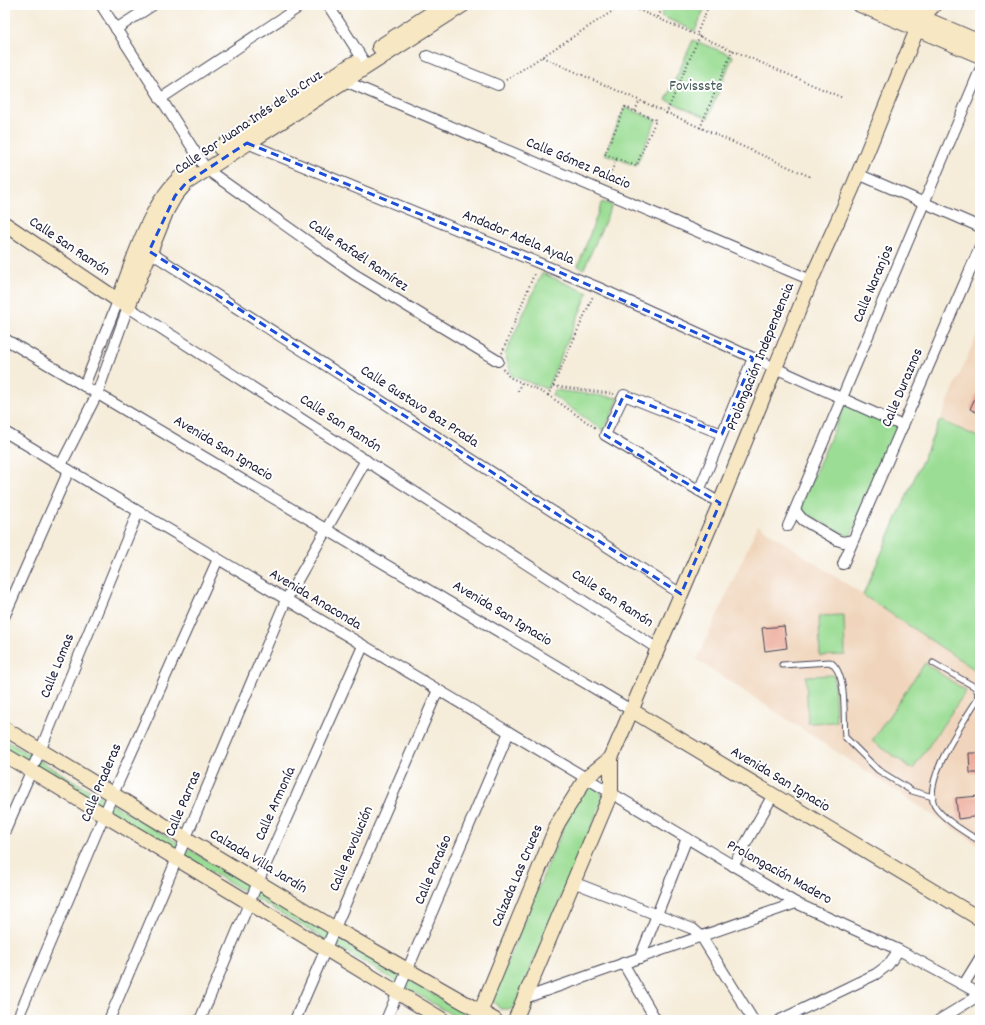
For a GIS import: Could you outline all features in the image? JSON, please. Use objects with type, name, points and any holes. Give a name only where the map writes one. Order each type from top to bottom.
[{"type":"street","points":[[101,5],[203,165]]},
{"type":"street","points":[[116,29],[153,5]]},
{"type":"street","points":[[160,99],[302,5]]},
{"type":"street","points":[[328,5],[364,62]]},
{"type":"street","name":"Calle Sor Juana Inés de la Cruz","points":[[364,62],[444,5]]},
{"type":"street","name":"Calle Sor Juana Inés de la Cruz","points":[[203,165],[364,62],[463,5]]},
{"type":"street","points":[[860,5],[980,42]]},
{"type":"street","points":[[893,5],[920,23],[980,56]]},
{"type":"street","points":[[920,23],[934,5]]},
{"type":"street","name":"Prolongación Independencia","points":[[632,710],[720,503],[774,368],[858,174],[920,23]]},
{"type":"street","points":[[427,56],[498,85]]},
{"type":"street","name":"Calle Naranjos","points":[[788,526],[980,70]]},
{"type":"street","name":"Calle Sor Juana Inés de la Cruz","points":[[84,386],[123,304],[164,194],[181,175],[247,143],[338,78]]},
{"type":"street","name":"Calle Gómez Palacio","points":[[338,78],[811,280]]},
{"type":"street","name":"Andador Adela Ayala","points":[[247,143],[597,287],[902,426]]},
{"type":"street","name":"Calle Rafaél Ramírez","points":[[203,165],[354,274],[498,361]]},
{"type":"street","points":[[858,174],[980,226]]},
{"type":"street","name":"Calle San Ramón","points":[[5,224],[123,304],[658,649]]},
{"type":"street","name":"Calle Duraznos","points":[[843,564],[980,247]]},
{"type":"street","name":"Calle Gustavo Baz Prada","points":[[145,248],[681,594]]},
{"type":"street","name":"Calle Sor Juana Inés de la Cruz","points":[[5,615],[65,467],[97,394],[123,304]]},
{"type":"street","name":"Avenida San Ignacio","points":[[5,339],[632,710],[980,919]]},
{"type":"street","points":[[700,491],[753,358]]},
{"type":"street","points":[[720,503],[605,435],[624,395],[722,434]]},
{"type":"street","name":"Avenida Anaconda","points":[[5,432],[611,793]]},
{"type":"street","name":"Calle Parras","points":[[109,1020],[286,600],[325,529],[366,460]]},
{"type":"street","points":[[795,510],[803,520],[838,540],[844,542],[853,540]]},
{"type":"street","name":"Calle Lomas","points":[[5,831],[40,751],[138,512]]},
{"type":"street","name":"Calle Praderas","points":[[17,1020],[113,794],[218,559]]},
{"type":"street","name":"Calle Armonía","points":[[200,1020],[258,882],[363,646]]},
{"type":"street","name":"Calle Revolución","points":[[295,1020],[438,690]]},
{"type":"street","name":"Calzada Las Cruces","points":[[515,1020],[611,793],[612,758],[632,710]]},
{"type":"street","name":"Calzada Villa Jardín","points":[[5,729],[334,928],[408,969],[478,1016],[496,1020]]},
{"type":"street","name":"Calle Paraíso","points":[[386,1020],[509,732]]},
{"type":"street","points":[[5,755],[443,1020]]},
{"type":"street","name":"Calzada Las Cruces","points":[[478,1016],[558,823],[586,778],[612,758]]},
{"type":"street","name":"Prolongación Madero","points":[[611,793],[796,903],[899,950],[980,994]]},
{"type":"street","points":[[733,866],[773,795]]},
{"type":"street","points":[[640,958],[687,838]]},
{"type":"street","points":[[573,882],[692,928],[701,936],[753,1020]]},
{"type":"street","points":[[525,998],[796,903]]},
{"type":"street","points":[[780,1020],[876,974],[888,965],[899,950]]},
{"type":"street","points":[[964,984],[980,958]]},
{"type":"street","points":[[623,964],[656,1020]]},
{"type":"street","points":[[939,1020],[980,994]]},
{"type":"lane","points":[[782,665],[830,662],[836,666],[841,677],[843,691],[845,736],[878,770],[912,791],[933,797]]},
{"type":"lane","points":[[934,663],[975,687],[978,693],[977,700],[939,764],[933,797],[936,807],[970,836],[980,841]]},
{"type":"path","points":[[498,85],[622,5]]},
{"type":"path","points":[[627,5],[733,49],[843,98]]},
{"type":"path","points":[[658,17],[664,5]]},
{"type":"path","points":[[666,114],[709,5]]},
{"type":"path","points":[[700,128],[733,49]]},
{"type":"path","points":[[542,57],[639,102],[811,177]]},
{"type":"path","points":[[635,111],[639,102]]},
{"type":"path","points":[[625,107],[656,120],[636,166],[618,158],[605,154],[625,107]]},
{"type":"path","points":[[602,191],[618,158]]},
{"type":"path","points":[[539,263],[498,361],[509,377],[548,395],[605,435]]},
{"type":"path","points":[[548,395],[597,287]]},
{"type":"path","points":[[518,391],[522,383]]},
{"type":"path","points":[[553,386],[624,395]]},
{"type":"highlighted area","points":[[247,143],[539,263],[753,358],[722,434],[624,395],[605,435],[720,503],[681,594],[149,251],[175,196],[186,183]]},
{"type":"shaded area","points":[[980,328],[980,438],[940,420]]},
{"type":"shaded area","points":[[758,525],[980,673],[980,846],[697,660]]},
{"type":"green space","points":[[666,5],[706,5],[695,31],[661,16]]},
{"type":"green space","name":"Fovissste","points":[[693,40],[733,56],[708,118],[666,100]]},
{"type":"green space","points":[[625,107],[656,120],[636,166],[605,154]]},
{"type":"green space","points":[[602,202],[612,205],[584,269],[578,266]]},
{"type":"green space","points":[[542,273],[588,293],[547,389],[512,376],[505,354]]},
{"type":"green space","points":[[554,390],[619,398],[604,431],[552,395]]},
{"type":"green space","points":[[847,400],[900,424],[850,537],[799,510]]},
{"type":"green space","points":[[940,420],[980,438],[980,673],[863,595]]},
{"type":"green space","points":[[844,615],[845,655],[820,656],[819,616]]},
{"type":"green space","points":[[925,663],[966,691],[913,769],[872,741]]},
{"type":"green space","points":[[834,675],[836,722],[808,723],[806,676]]},
{"type":"green space","points":[[5,740],[470,1016],[470,1020],[461,1020],[5,750]]},
{"type":"green space","points":[[593,787],[602,793],[602,802],[515,1005],[511,1009],[500,1009],[492,1000],[494,992],[574,803],[587,788]]},
{"type":"building","points":[[980,387],[980,414],[970,409]]},
{"type":"building","points":[[784,626],[787,648],[765,651],[762,628]]},
{"type":"building","points":[[969,753],[980,753],[980,773],[970,773]]},
{"type":"building","points":[[980,796],[980,816],[958,819],[956,798]]}]
